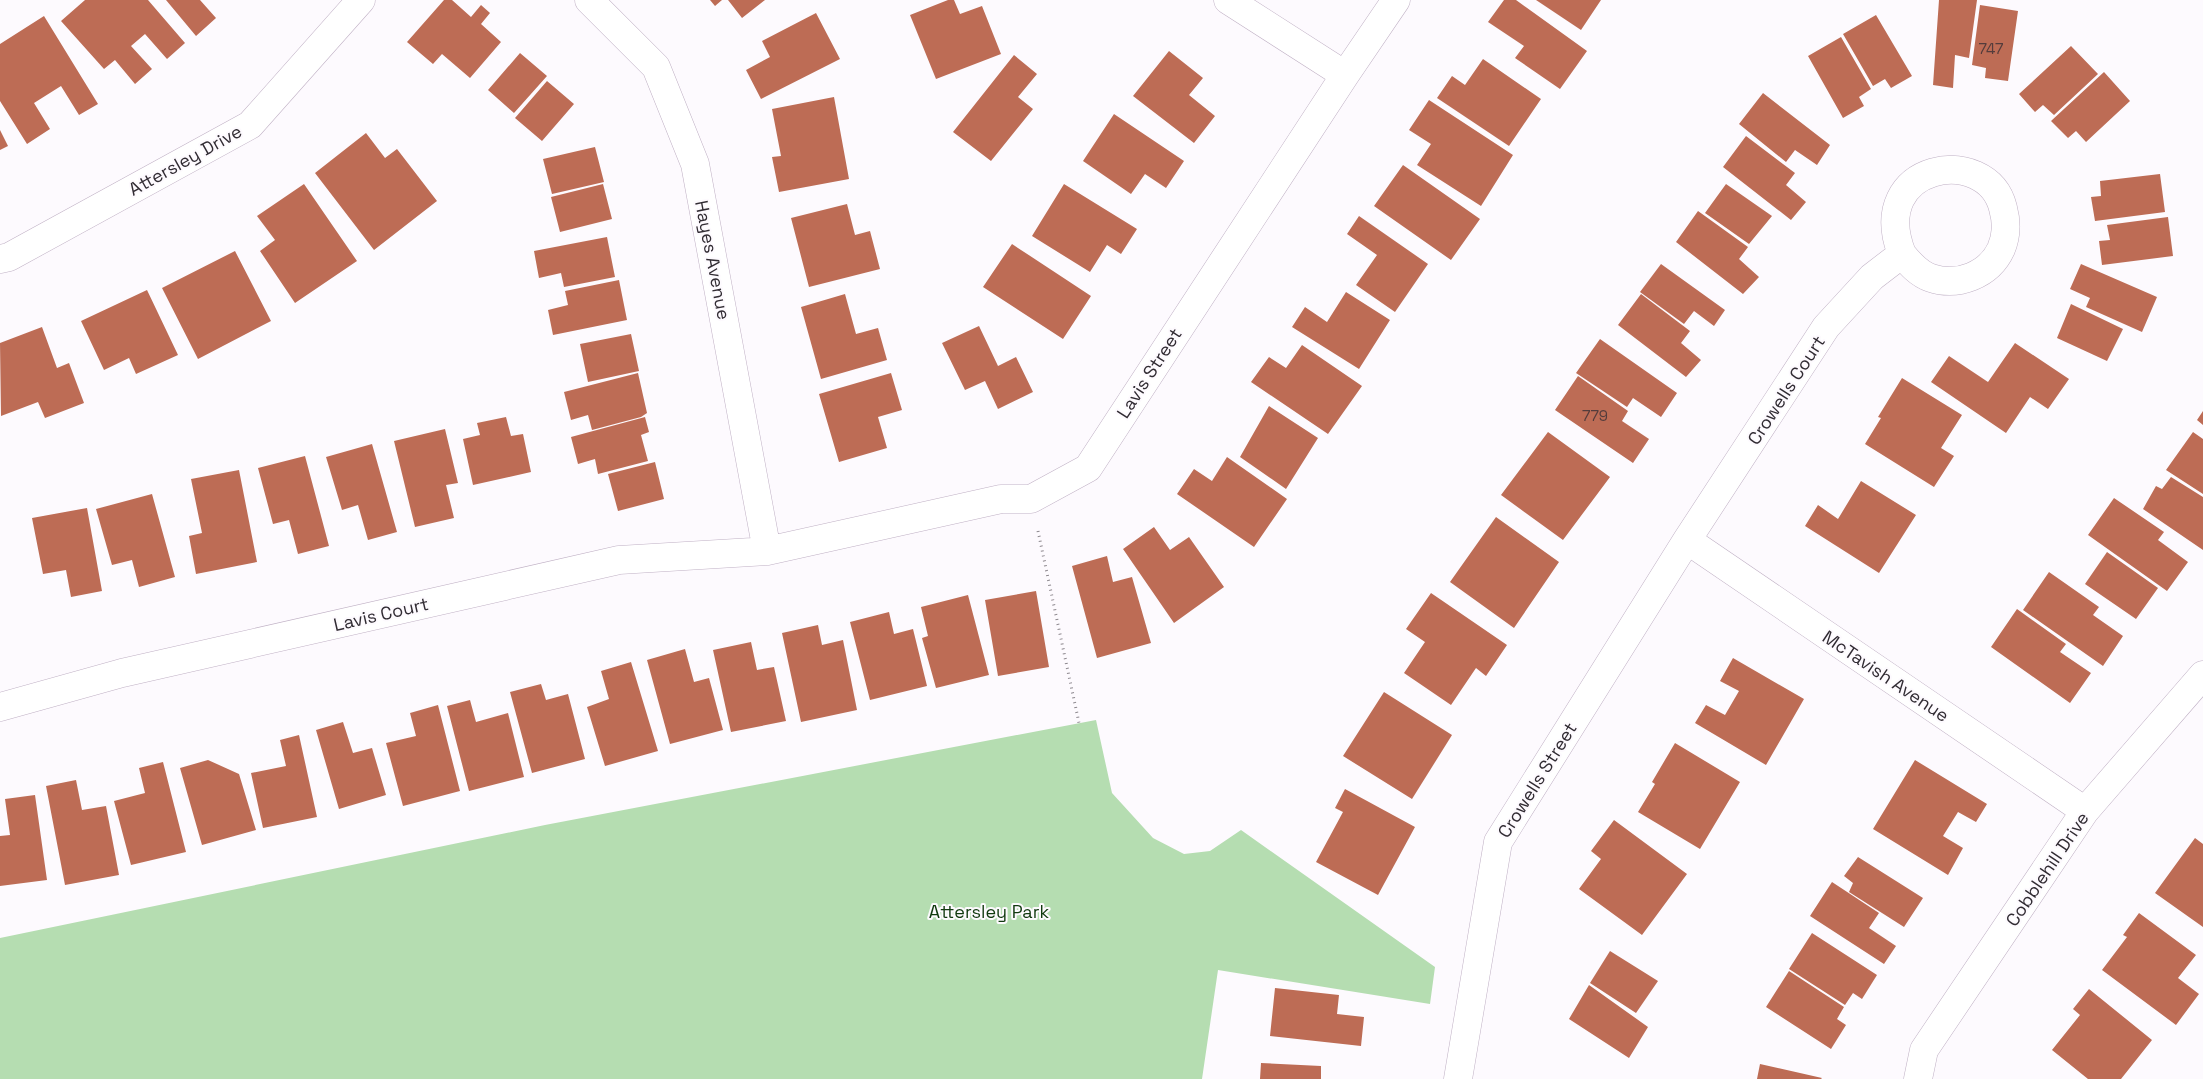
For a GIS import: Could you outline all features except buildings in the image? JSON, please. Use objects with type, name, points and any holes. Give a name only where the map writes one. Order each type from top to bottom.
[{"type":"street","name":"Attersley Drive","points":[[0,259],[9,257],[250,125],[361,0]]},
{"type":"street","name":"Hayes Avenue","points":[[590,0],[656,67],[695,164],[767,551]]},
{"type":"street","points":[[1228,0],[1345,75]]},
{"type":"street","name":"Lavis Street","points":[[767,551],[1001,499],[1031,499],[1088,468],[1396,0]]},
{"type":"street","points":[[1940,170],[1958,170],[1976,175],[1992,187],[2002,202],[2007,221],[2005,240],[1997,257],[1984,271],[1967,279],[1948,281],[1930,278],[1914,268],[1902,254],[1895,237],[1894,219],[1898,202],[1909,187],[1923,176],[1940,170]]},
{"type":"street","name":"Crowells Court","points":[[1687,540],[1826,327],[1872,277],[1902,254]]},
{"type":"street","name":"McTavish Avenue","points":[[1687,540],[2085,811]]},
{"type":"street","name":"Crowells Street","points":[[1458,1079],[1498,842],[1687,540]]},
{"type":"street","name":"Lavis Court","points":[[0,707],[122,674],[619,560],[767,551]]},
{"type":"street","name":"Cobblehill Drive","points":[[1918,1079],[1924,1050],[2085,811],[2203,675]]},
{"type":"path","points":[[1031,499],[1079,723]]},
{"type":"green space","name":"Attersley Park","points":[[1096,720],[1112,793],[1153,838],[1184,854],[1210,851],[1241,830],[1435,967],[1430,1004],[1218,970],[1202,1079],[0,1079],[0,938],[545,825]]}]
